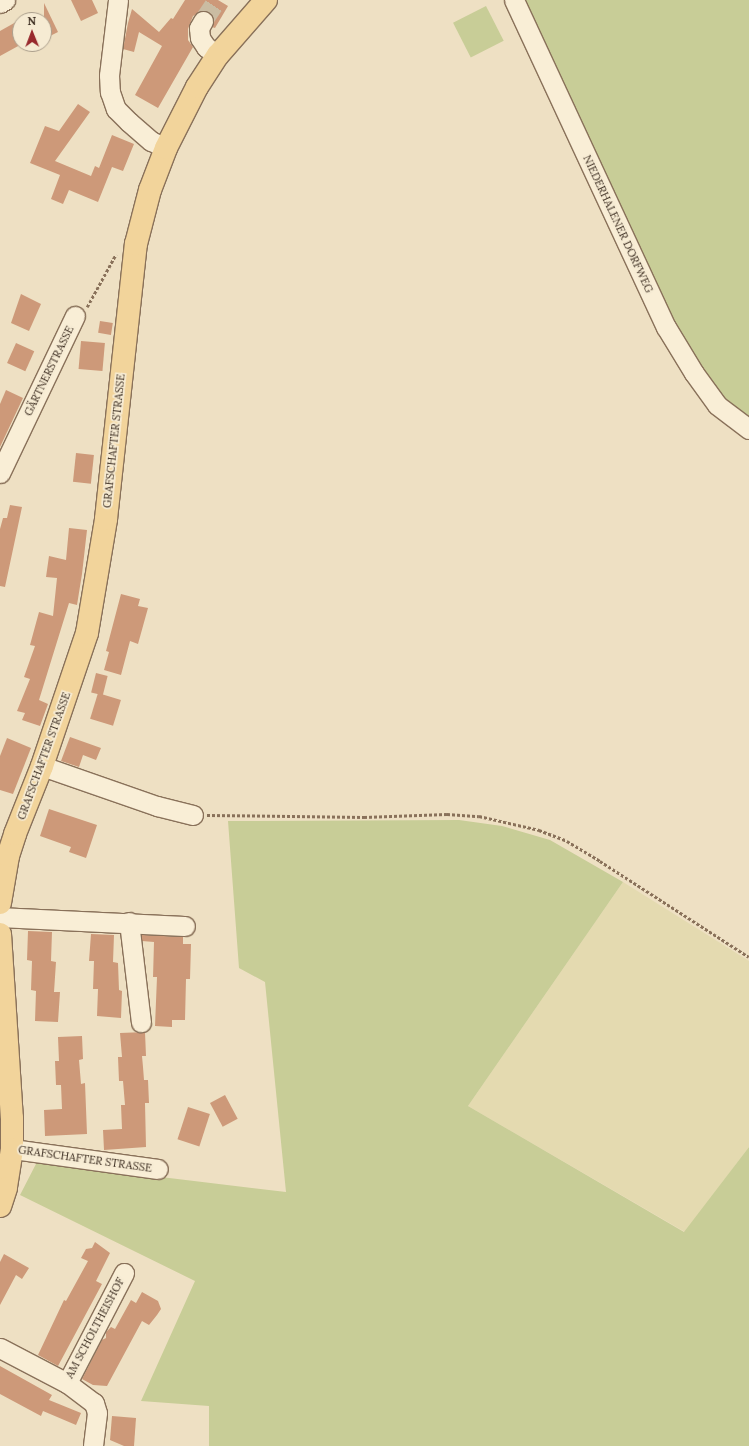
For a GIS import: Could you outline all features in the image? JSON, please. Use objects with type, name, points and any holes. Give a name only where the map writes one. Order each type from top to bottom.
[{"type":"main road","name":"GRAFSCHAFTER STRASSE","points":[[0,903],[8,856],[8,833],[42,766],[87,633],[106,519],[136,244],[150,190],[166,148],[197,87],[218,55],[260,2]]},
{"type":"main road","name":"GRAFSCHAFTER STRASSE","points":[[0,934],[12,1118],[12,1149],[6,1188],[0,1206]]},
{"type":"street","points":[[0,3],[5,0]]},
{"type":"street","points":[[118,0],[109,75],[110,92],[116,109],[151,141],[166,148]]},
{"type":"street","name":"NIEDERHALENER DORFWEG","points":[[514,0],[666,327],[694,374],[717,405],[749,429]]},
{"type":"street","points":[[203,21],[199,28],[200,38],[206,47],[218,55]]},
{"type":"street","name":"GÄRTNERSTRASSE","points":[[0,473],[75,316]]},
{"type":"street","points":[[42,766],[156,806],[193,815]]},
{"type":"street","points":[[0,917],[129,922],[185,926]]},
{"type":"street","points":[[129,922],[141,1022]]},
{"type":"street","name":"GRAFSCHAFTER STRASSE","points":[[12,1149],[158,1169]]},
{"type":"street","name":"AM SCHOLTHEISHOF","points":[[66,1383],[124,1273]]},
{"type":"street","points":[[0,1348],[66,1383],[94,1404],[97,1413],[93,1446]]},
{"type":"path","name":"GÄRTNERSTRASSE","points":[[75,316],[85,313],[104,273],[120,248],[127,242],[136,244]]},
{"type":"path","points":[[193,815],[364,817],[447,814],[479,816],[509,822],[539,830],[567,842],[749,957]]},
{"type":"shaded area","points":[[623,882],[749,961],[749,1147],[685,1232],[468,1106]]},
{"type":"green space","points":[[521,0],[749,0],[749,423],[720,398],[674,326]]},
{"type":"green space","points":[[486,6],[504,41],[471,58],[453,23]]},
{"type":"green space","points":[[459,820],[502,826],[550,840],[623,882],[468,1106],[684,1232],[749,1147],[749,1446],[209,1446],[209,1406],[141,1401],[195,1281],[20,1195],[37,1162],[286,1192],[265,982],[239,968],[228,821]]},
{"type":"building","points":[[71,0],[92,0],[98,13],[81,21]]},
{"type":"building","points":[[185,0],[218,0],[228,6],[215,28],[212,27],[213,16],[209,12],[203,10],[193,16],[188,29],[188,40],[193,47],[158,108],[135,95],[162,46],[139,32],[134,52],[123,49],[128,23],[132,9],[159,32],[171,18],[173,19]]},
{"type":"building","points":[[44,3],[48,12],[44,12]]},
{"type":"building","points":[[52,20],[58,32],[52,35]]},
{"type":"building","points":[[12,24],[12,49],[0,56],[0,31]]},
{"type":"building","points":[[78,104],[90,112],[55,161],[91,176],[95,166],[99,168],[112,135],[134,144],[123,171],[112,167],[98,202],[69,190],[63,204],[51,199],[60,175],[30,163],[45,126],[59,131]]},
{"type":"building","points":[[21,294],[41,304],[29,331],[11,323]]},
{"type":"building","points":[[100,321],[113,323],[111,335],[98,333]]},
{"type":"building","points":[[81,341],[105,343],[102,371],[79,369]]},
{"type":"building","points":[[16,343],[34,351],[25,371],[7,363]]},
{"type":"building","points":[[6,390],[23,398],[0,447],[0,404]]},
{"type":"building","points":[[76,453],[94,455],[91,484],[73,482]]},
{"type":"building","points":[[10,505],[22,507],[5,587],[0,586],[0,529],[3,518],[7,518]]},
{"type":"building","points":[[69,528],[87,530],[82,574],[77,605],[69,603],[39,700],[48,704],[40,726],[22,720],[25,713],[17,711],[30,679],[24,677],[35,646],[30,645],[39,612],[53,616],[57,578],[46,577],[49,556],[66,560]]},
{"type":"building","points":[[121,594],[140,599],[138,606],[148,608],[138,644],[130,641],[121,675],[104,670],[109,652],[106,651]]},
{"type":"building","points":[[96,673],[108,676],[103,695],[91,692]]},
{"type":"building","points":[[98,693],[121,700],[113,726],[90,719]]},
{"type":"building","points":[[70,737],[101,748],[96,760],[83,755],[79,767],[61,761]]},
{"type":"building","points":[[7,738],[31,748],[13,794],[0,790],[0,756]]},
{"type":"building","points":[[49,809],[97,825],[86,858],[69,852],[71,847],[40,836]]},
{"type":"building","points":[[28,931],[52,932],[51,961],[56,962],[54,992],[60,992],[58,1022],[35,1021],[36,991],[31,990],[32,961],[27,960]]},
{"type":"building","points":[[91,934],[114,935],[113,962],[118,963],[119,990],[122,991],[121,1018],[97,1016],[98,989],[93,989],[94,961],[89,961]]},
{"type":"building","points":[[142,935],[183,937],[183,944],[191,944],[190,979],[186,979],[185,1020],[172,1020],[172,1027],[155,1026],[157,977],[153,977],[154,942],[142,941]]},
{"type":"building","points":[[145,1032],[146,1056],[142,1056],[144,1080],[148,1080],[149,1103],[145,1103],[146,1147],[104,1150],[103,1130],[122,1129],[121,1105],[125,1105],[123,1081],[119,1081],[118,1057],[122,1057],[120,1033]]},
{"type":"building","points":[[82,1036],[83,1059],[79,1060],[81,1084],[85,1083],[87,1134],[45,1136],[44,1110],[62,1109],[61,1085],[56,1085],[55,1061],[59,1061],[58,1037]]},
{"type":"building","points":[[225,1095],[238,1119],[223,1127],[210,1103]]},
{"type":"building","points":[[188,1107],[210,1114],[199,1146],[177,1139]]},
{"type":"building","points":[[95,1242],[110,1253],[96,1281],[102,1284],[58,1366],[38,1355],[64,1300],[66,1301],[88,1261],[81,1258],[86,1249],[92,1248]]},
{"type":"building","points":[[4,1254],[29,1268],[22,1279],[16,1275],[0,1305],[0,1262]]},
{"type":"building","points":[[142,1292],[158,1301],[161,1309],[157,1315],[149,1325],[142,1321],[107,1386],[93,1385],[82,1379],[102,1340],[106,1338],[106,1332],[111,1327],[115,1329],[131,1300],[136,1303]]},
{"type":"building","points":[[0,1366],[52,1395],[49,1400],[81,1413],[76,1425],[43,1411],[41,1416],[0,1394]]},
{"type":"building","points":[[112,1416],[136,1418],[134,1446],[124,1446],[110,1440]]},
{"type":"tunnel","points":[[203,21],[217,0]]}]
